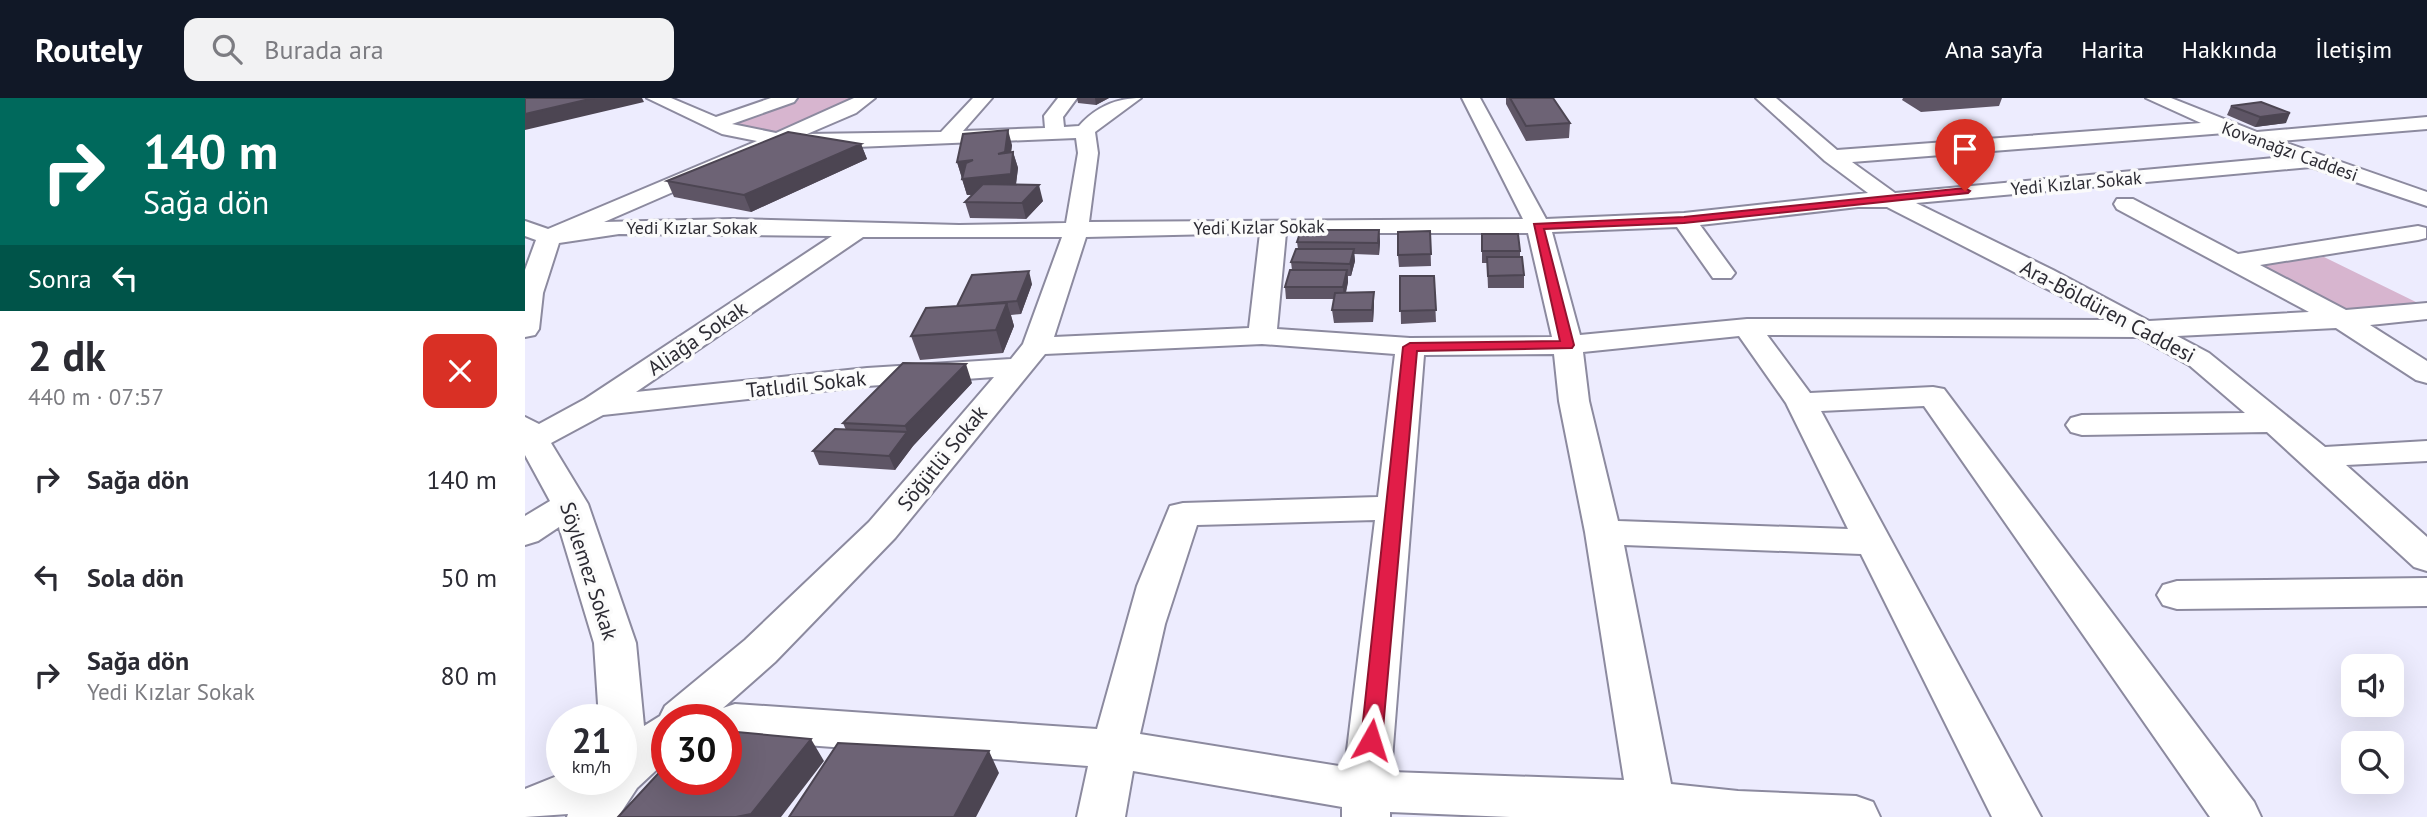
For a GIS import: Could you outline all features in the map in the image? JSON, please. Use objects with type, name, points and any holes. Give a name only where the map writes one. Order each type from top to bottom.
[{"type":"street","points":[[656,98],[715,124],[778,139],[856,141],[1070,132],[1132,98]]},
{"type":"street","points":[[715,124],[788,98]]},
{"type":"street","name":"Yedi Kızlar Sokak","points":[[540,251],[778,139],[849,109],[866,98]]},
{"type":"street","points":[[947,137],[983,98]]},
{"type":"street","name":"Söğütlü Sokak","points":[[698,704],[760,651],[883,530],[1027,356],[1076,232],[1088,153],[1053,116],[1068,98]]},
{"type":"street","points":[[1471,98],[1538,226],[1568,345],[1574,401],[1603,532],[1651,802]]},
{"type":"street","name":"Ara-Böldüren Caddesi","points":[[1765,98],[1832,157],[1891,200],[2148,329],[2199,359],[2317,457],[2427,558]]},
{"type":"street","name":"Kovanağzı Caddesi","points":[[2155,98],[2312,161],[2427,199]]},
{"type":"street","points":[[2252,138],[2427,124]]},
{"type":"street","points":[[1832,157],[2226,127]]},
{"type":"street","points":[[2379,127],[2427,143]]},
{"type":"street","name":"Yedi Kızlar Sokak","points":[[540,251],[619,227],[1076,232],[1275,226],[1538,226],[1684,220],[1858,200],[1891,200],[1941,193],[2312,161]]},
{"type":"street","points":[[2125,204],[2342,319],[2427,374]]},
{"type":"street","points":[[1684,220],[1722,273]]},
{"type":"street","points":[[1262,336],[1275,226]]},
{"type":"street","points":[[525,228],[540,251],[525,329]]},
{"type":"street","name":"Aliağa Sokak","points":[[529,434],[596,407],[858,229]]},
{"type":"street","points":[[2234,262],[2418,233]]},
{"type":"street","name":"Tatlıdil Sokak","points":[[596,407],[1027,356],[1262,336],[1410,347],[1568,345],[1747,327],[2148,329],[2342,319],[2427,311]]},
{"type":"street","points":[[1747,327],[1801,403],[1876,542],[2017,817]]},
{"type":"street","points":[[1366,804],[1410,347]]},
{"type":"street","points":[[1801,403],[1933,396],[2237,817]]},
{"type":"street","points":[[2082,425],[2276,422]]},
{"type":"street","name":"Söylemez Sokak","points":[[529,434],[570,504],[615,643],[616,704]]},
{"type":"street","points":[[2317,457],[2427,451]]},
{"type":"street","points":[[525,533],[570,504]]},
{"type":"street","points":[[1101,817],[1114,749],[1166,553],[1183,514],[1395,508]]},
{"type":"street","points":[[1603,532],[1876,542]]},
{"type":"street","points":[[2177,595],[2427,592]]},
{"type":"street","points":[[742,722],[1114,749],[1366,804],[1651,802],[1738,815],[1856,817]]},
{"type":"street","points":[[637,757],[651,745]]},
{"type":"street","points":[[525,811],[565,795]]},
{"type":"street","points":[[591,817],[604,795]]},
{"type":"shaded area","points":[[794,98],[858,98],[779,134],[732,123]]},
{"type":"shaded area","points":[[2324,257],[2418,303],[2332,312],[2252,266]]},
{"type":"building","points":[[525,98],[594,98],[525,114]]},
{"type":"building","points":[[1510,98],[1553,98],[1570,123],[1526,126]]},
{"type":"building","points":[[2261,102],[2290,113],[2260,117],[2231,106]]},
{"type":"building","points":[[1008,130],[1005,152],[998,154],[1013,152],[1011,174],[962,179],[966,163],[973,160],[957,162],[963,134]]},
{"type":"building","points":[[788,132],[861,144],[744,195],[667,181]]},
{"type":"building","points":[[983,184],[1039,185],[1022,203],[965,202]]},
{"type":"building","points":[[1301,230],[1379,230],[1378,243],[1297,242]]},
{"type":"building","points":[[1430,231],[1431,254],[1398,255],[1398,232]]},
{"type":"building","points":[[1482,234],[1518,234],[1520,251],[1482,251]]},
{"type":"building","points":[[1296,249],[1354,249],[1350,264],[1291,262]]},
{"type":"building","points":[[1487,257],[1522,257],[1524,275],[1488,276]]},
{"type":"building","points":[[1290,270],[1347,270],[1343,287],[1285,287]]},
{"type":"building","points":[[1029,271],[1017,301],[957,306],[972,275]]},
{"type":"building","points":[[1400,276],[1434,276],[1436,310],[1400,311]]},
{"type":"building","points":[[1374,292],[1372,310],[1332,310],[1335,293]]},
{"type":"building","points":[[1007,303],[996,330],[911,336],[926,308]]},
{"type":"building","points":[[903,363],[966,364],[905,426],[843,423]]},
{"type":"building","points":[[835,429],[907,432],[889,456],[813,451]]},
{"type":"building","points":[[742,733],[811,739],[751,814],[736,817],[618,817],[651,781],[651,795],[742,795]]},
{"type":"building","points":[[838,743],[989,751],[954,817],[789,817]]},
{"type":"route","points":[[1371,740],[1410,347],[1568,345],[1538,226],[1684,220],[1965,191]]}]
